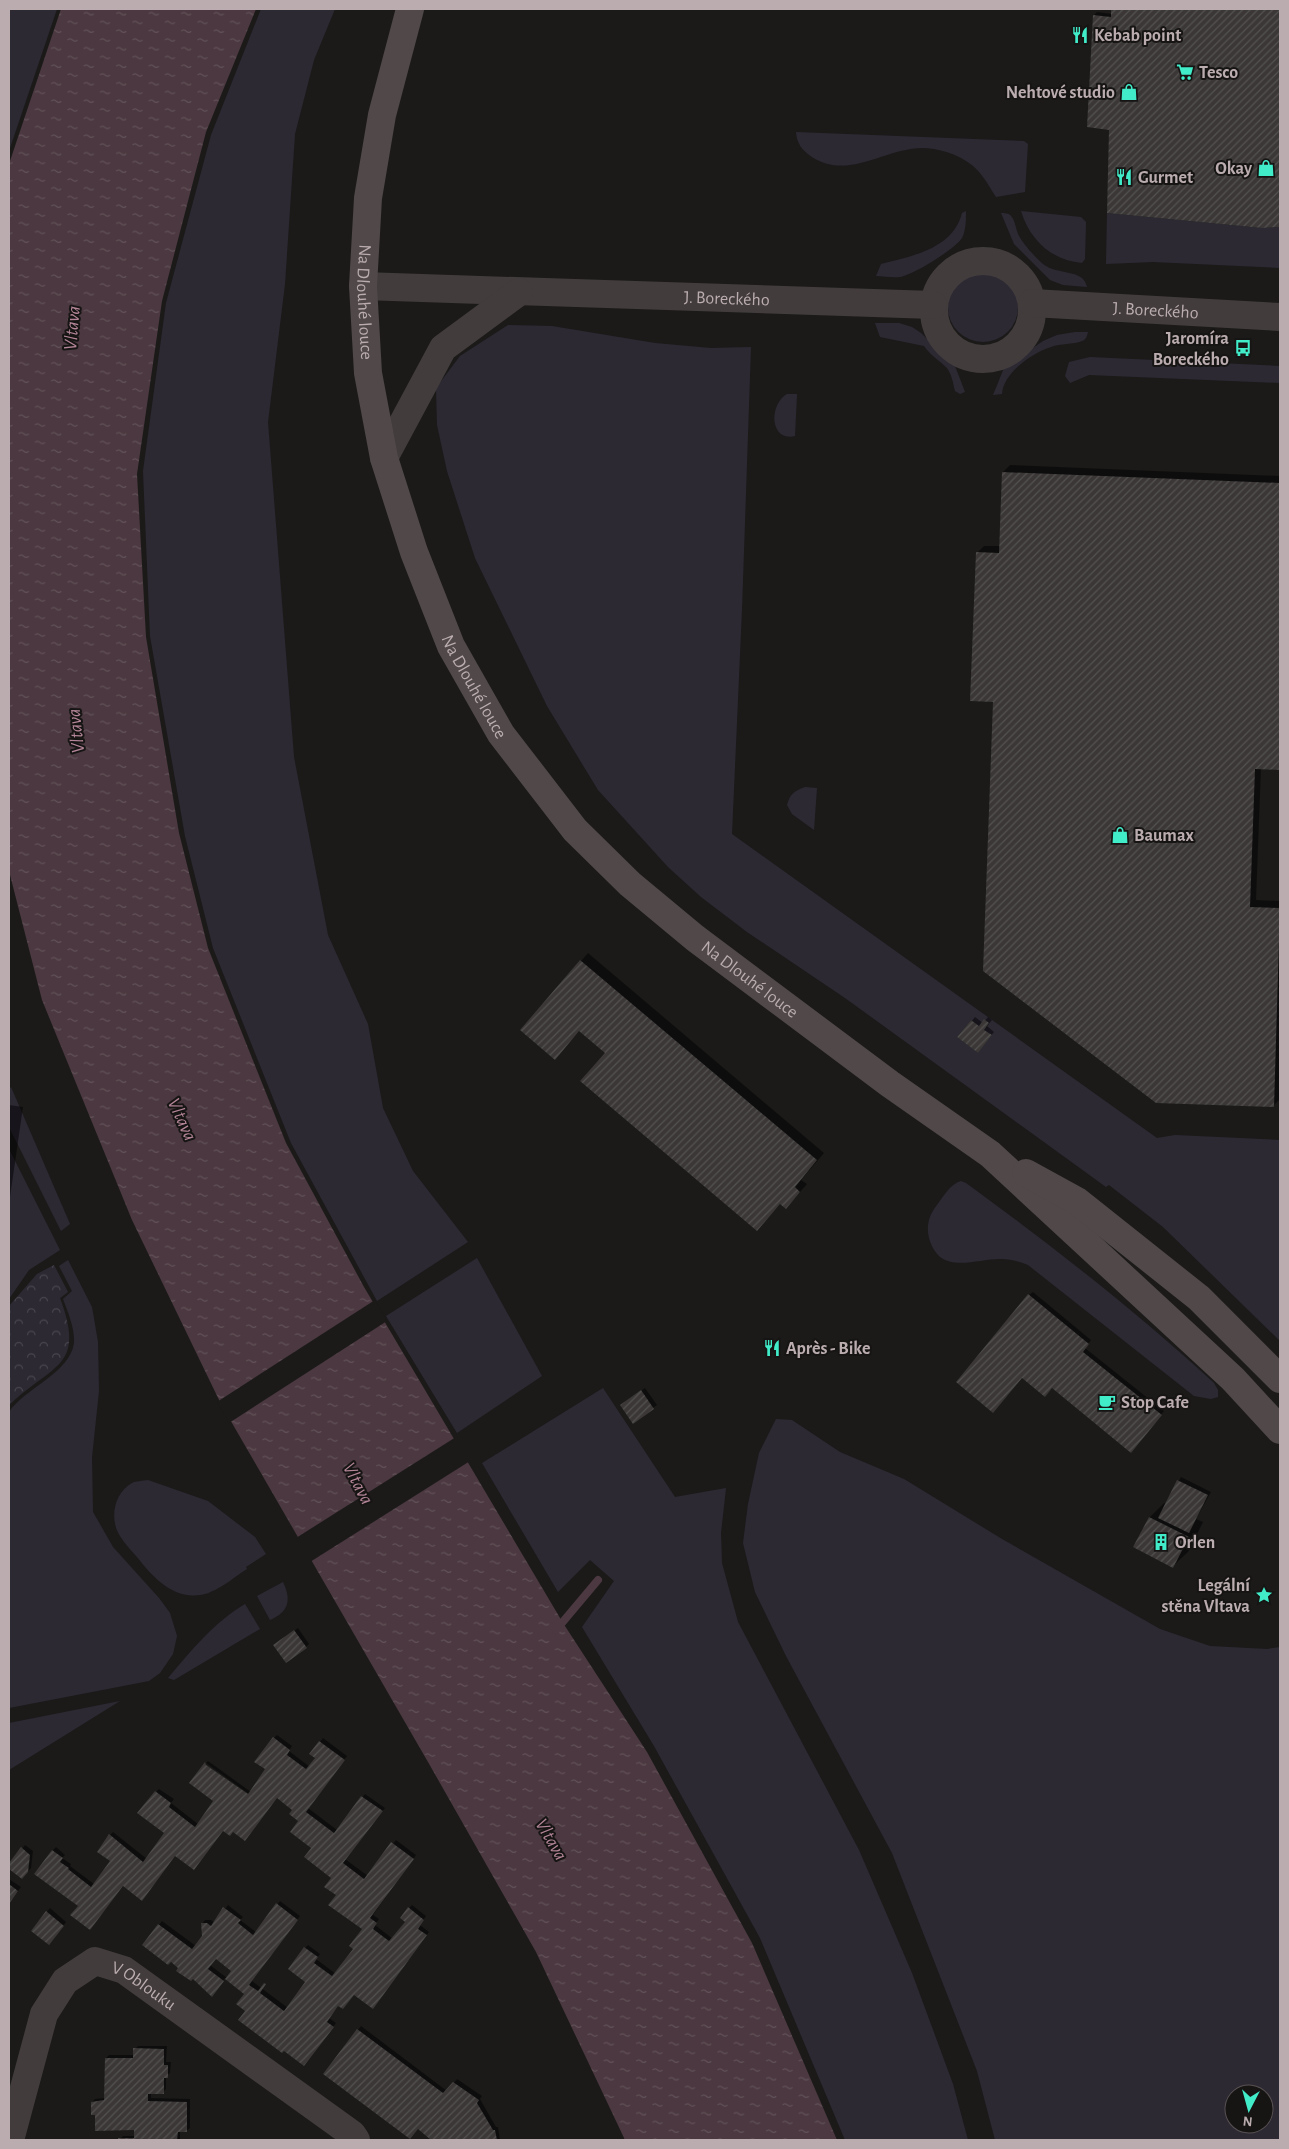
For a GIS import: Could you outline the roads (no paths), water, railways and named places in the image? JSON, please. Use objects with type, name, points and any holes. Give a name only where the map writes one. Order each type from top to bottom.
[{"type":"main road","name":"Na Dlouhé louce","points":[[410,9],[382,115],[368,198],[363,286],[368,373],[384,458],[414,552],[451,646],[501,734],[575,830],[630,884],[695,938],[890,1084],[990,1154]]},
{"type":"main road","points":[[990,1154],[1077,1201],[1198,1298],[1280,1379]]},
{"type":"main road","points":[[990,1154],[1233,1379],[1280,1430]]},
{"type":"street","points":[[986,260],[1003,264],[1017,274],[1027,288],[1032,303],[1032,319],[1027,333],[1018,345],[992,359],[976,359],[962,355],[949,346],[940,335],[934,320],[933,305],[937,290],[945,277],[957,267],[971,261],[986,260]]},
{"type":"street","name":"J. Boreckého","points":[[363,286],[933,305]]},
{"type":"street","points":[[384,458],[443,348],[519,292]]},
{"type":"street","name":"J. Boreckého","points":[[1032,303],[1280,317]]},
{"type":"street","name":"V Oblouku","points":[[10,2140],[44,2014],[65,1981],[95,1961],[124,1970],[352,2134],[356,2140]]},
{"type":"water","name":"Vltava","points":[[61,9],[256,9],[206,132],[162,301],[137,474],[146,637],[179,833],[208,948],[286,1143],[364,1287],[563,1623],[647,1752],[752,1943],[837,2140],[625,2140],[536,1952],[221,1404],[132,1220],[42,1000],[9,871],[9,164]]},
{"type":"waterway","points":[[556,1630],[598,1580]]},
{"type":"place","name":"Kebab point","points":[[1080,35]]},
{"type":"place","name":"Tesco","points":[[1185,72]]},
{"type":"place","name":"Nehtové studio","points":[[1129,92]]},
{"type":"place","name":"Okay","points":[[1266,168]]},
{"type":"place","name":"Gurmet","points":[[1124,177]]},
{"type":"place","name":"Jaromíra Boreckého","points":[[1243,348]]},
{"type":"place","name":"Baumax","points":[[1120,835]]},
{"type":"place","name":"Après - Bike","points":[[772,1348]]},
{"type":"place","name":"Stop Cafe","points":[[1107,1402]]},
{"type":"place","name":"Orlen","points":[[1161,1542]]},
{"type":"place","name":"Legální stěna Vltava","points":[[1264,1595]]}]
